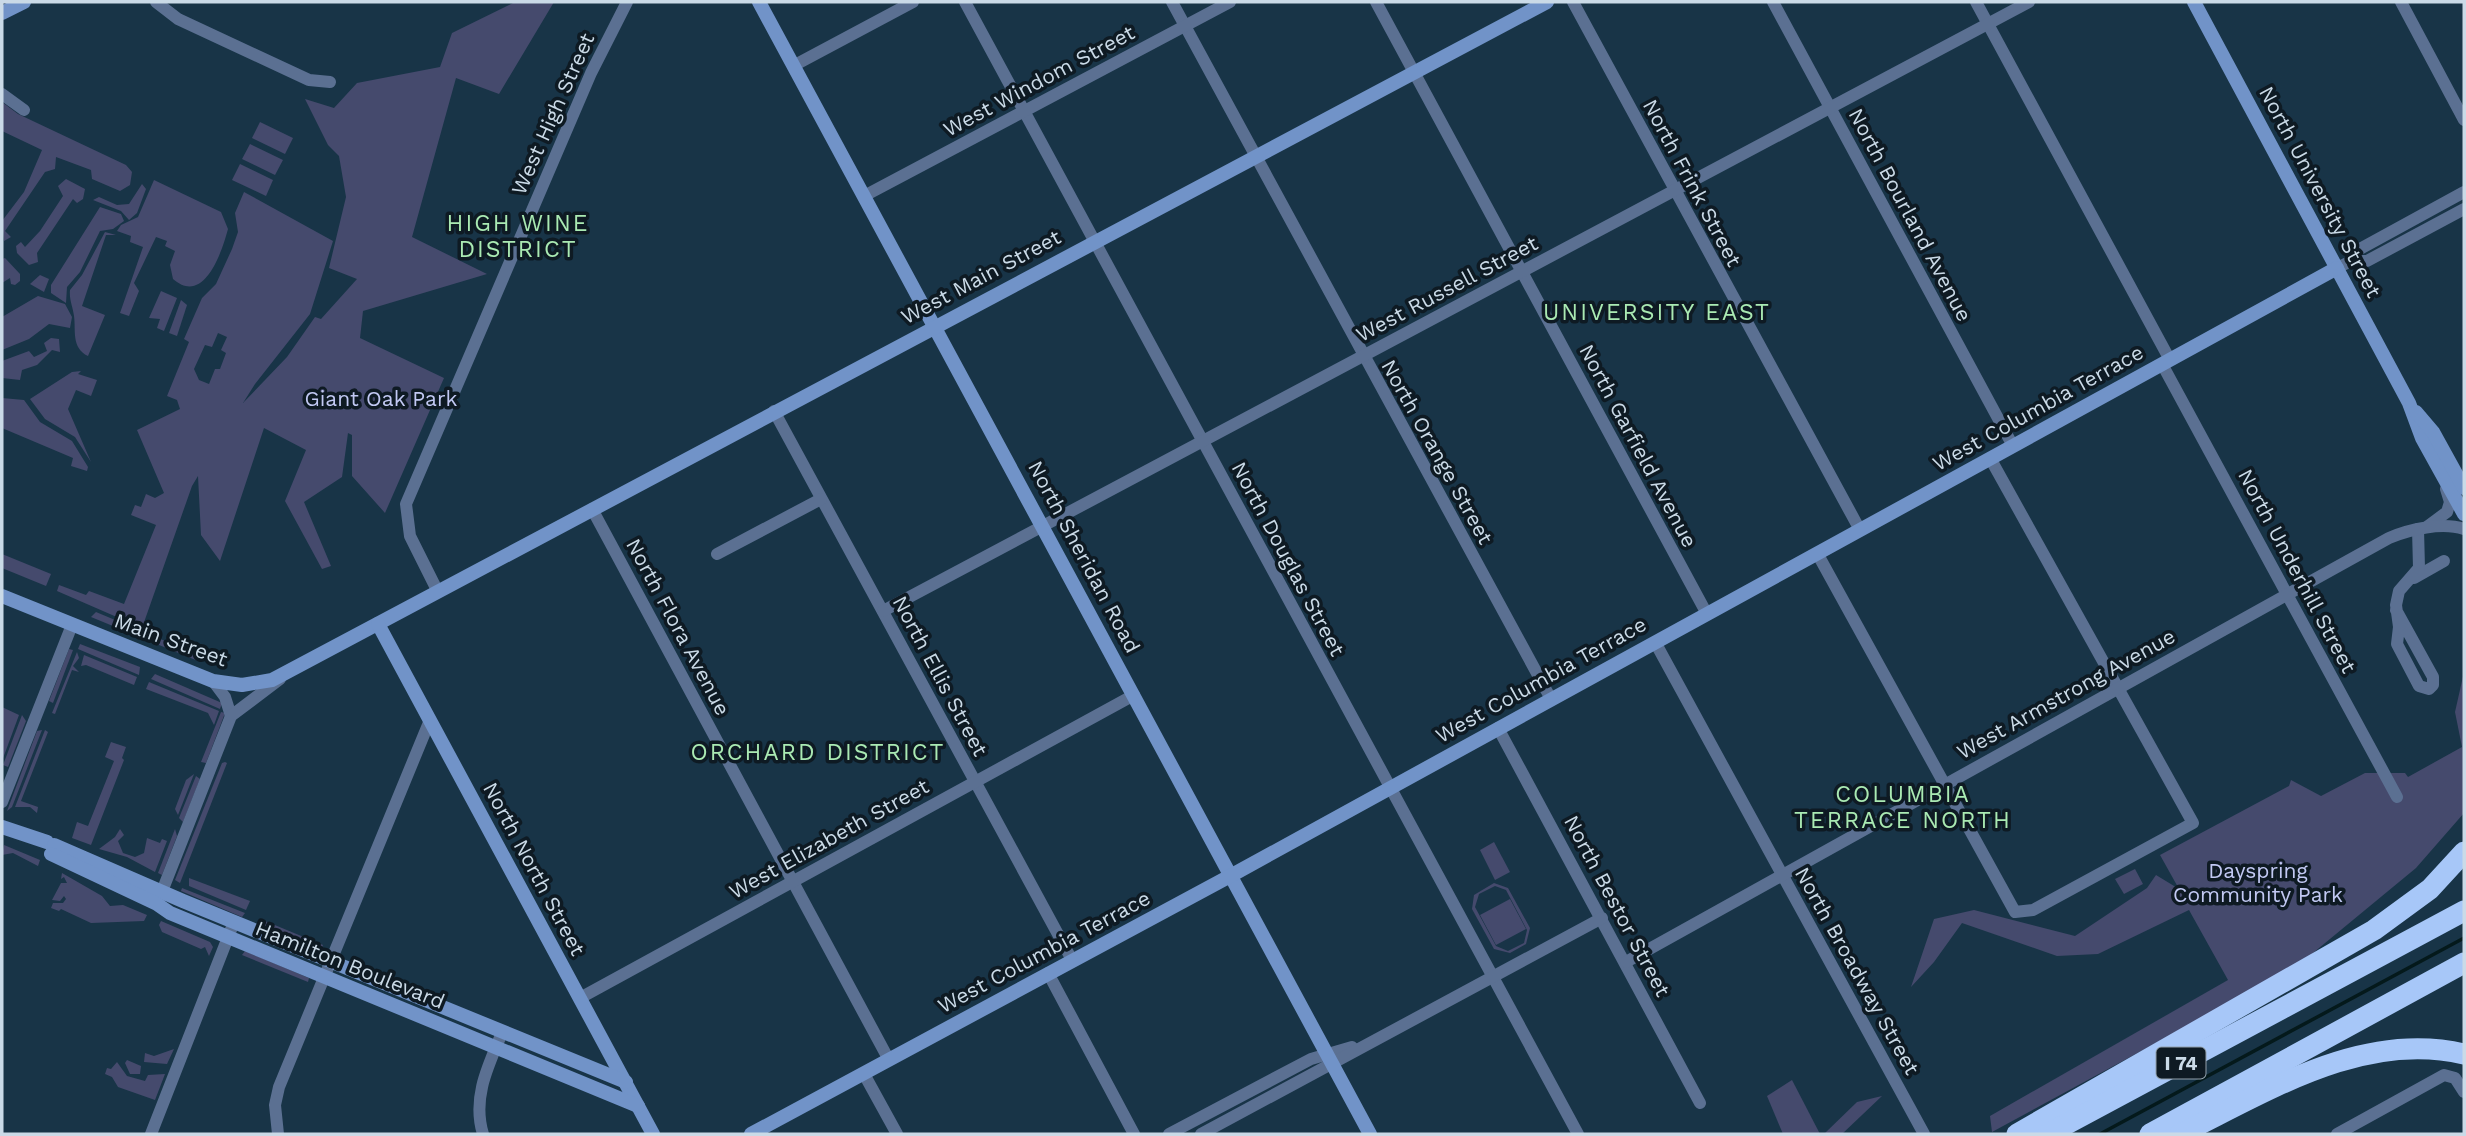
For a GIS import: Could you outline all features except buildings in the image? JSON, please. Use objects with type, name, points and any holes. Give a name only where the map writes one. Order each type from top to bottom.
[{"type":"highway","points":[[2017,1134],[2374,930],[2430,889],[2464,852]]},
{"type":"highway","points":[[2314,991],[2464,902]]},
{"type":"highway","name":"I 74","points":[[2048,1134],[2464,911]]},
{"type":"highway","name":"I 74","points":[[2150,1134],[2464,962]]},
{"type":"highway","points":[[2180,1134],[2302,1075],[2354,1057],[2408,1048],[2464,1054]]},
{"type":"street","points":[[2,13],[24,2]]},
{"type":"street","points":[[156,2],[178,19],[309,80],[330,82]]},
{"type":"street","name":"West High Street","points":[[438,592],[410,536],[406,504],[591,73],[627,2]]},
{"type":"street","name":"North Sheridan Road","points":[[759,2],[866,195],[1370,1134]]},
{"type":"street","points":[[793,66],[913,2]]},
{"type":"street","name":"North Douglas Street","points":[[965,2],[1578,1134]]},
{"type":"street","name":"North Orange Street","points":[[1172,2],[1551,699]]},
{"type":"street","name":"West Windom Street","points":[[866,195],[1230,2]]},
{"type":"street","name":"North Garfield Avenue","points":[[1376,2],[1707,614]]},
{"type":"street","name":"West Main Street","points":[[438,592],[1095,240],[1547,2]]},
{"type":"street","name":"North Frink Street","points":[[1573,2],[1860,530]]},
{"type":"street","name":"North Bourland Avenue","points":[[1773,2],[2013,446]]},
{"type":"street","name":"North Underhill Street","points":[[1976,2],[2287,594],[2397,797]]},
{"type":"street","name":"West Russell Street","points":[[883,611],[2029,2]]},
{"type":"street","name":"North University Street","points":[[2194,2],[2409,403],[2422,438],[2464,514]]},
{"type":"street","points":[[2401,2],[2464,120]]},
{"type":"street","points":[[2,94],[24,110]]},
{"type":"street","name":"West Columbia Terrace","points":[[2351,261],[2358,250],[2464,192]]},
{"type":"street","name":"West Columbia Terrace","points":[[751,1134],[1231,875],[2337,268],[2351,261],[2367,261],[2464,209]]},
{"type":"street","name":"North University Street","points":[[2409,403],[2433,432],[2464,488]]},
{"type":"street","name":"North Ellis Street","points":[[774,411],[1072,960]]},
{"type":"street","points":[[1817,553],[1942,784],[2011,907],[2018,913],[2033,910],[2193,823],[1990,458]]},
{"type":"street","name":"West Armstrong Avenue","points":[[1626,962],[1942,784],[2391,537],[2443,518],[2450,507],[2438,466]]},
{"type":"street","points":[[717,554],[821,499]]},
{"type":"street","name":"North Flora Avenue","points":[[592,509],[889,1060]]},
{"type":"street","name":"West Armstrong Avenue","points":[[2418,529],[2449,526],[2464,529]]},
{"type":"street","points":[[2413,578],[2420,564],[2418,529]]},
{"type":"street","points":[[2396,610],[2433,677],[2433,685],[2429,689],[2420,687],[2399,650],[2396,610],[2399,591],[2413,578],[2444,561]]},
{"type":"street","name":"Main Street","points":[[2,596],[213,681],[253,684],[292,671],[438,592]]},
{"type":"street","name":"North North Street","points":[[378,624],[653,1134]]},
{"type":"street","points":[[2,802],[72,625]]},
{"type":"street","name":"North Broadway Street","points":[[1655,642],[1924,1134]]},
{"type":"street","points":[[160,897],[231,716],[292,671]]},
{"type":"street","points":[[213,681],[225,697],[231,716]]},
{"type":"street","name":"West Elizabeth Street","points":[[580,998],[1134,695]]},
{"type":"street","points":[[278,1134],[276,1096],[430,720]]},
{"type":"street","name":"North Bestor Street","points":[[1498,728],[1700,1103]]},
{"type":"street","name":"Hamilton Boulevard","points":[[8,829],[160,897],[234,922],[626,1082]]},
{"type":"street","name":"Hamilton Boulevard","points":[[160,897],[170,913],[638,1105]]},
{"type":"street","points":[[1201,1134],[1347,1049],[1409,1020],[1602,918]]},
{"type":"street","points":[[151,1134],[234,922]]},
{"type":"street","points":[[1048,973],[1134,1134]]},
{"type":"street","points":[[483,1134],[479,1121],[480,1092],[502,1033]]},
{"type":"street","points":[[1169,1134],[1311,1059],[1329,1060]]},
{"type":"street","points":[[864,1074],[897,1134]]},
{"type":"street","points":[[2337,1134],[2357,1129],[2441,1077],[2450,1075],[2464,1092]]},
{"type":"green space","name":"Giant Oak Park","points":[[515,2],[554,2],[499,94],[456,78],[412,237],[487,274],[363,311],[360,338],[444,378],[385,513],[352,476],[352,435],[348,433],[342,477],[304,502],[331,566],[322,569],[285,501],[306,450],[264,428],[220,561],[201,535],[198,476],[192,486],[142,628],[57,591],[59,585],[86,595],[89,591],[124,604],[156,525],[131,515],[135,505],[141,507],[146,494],[155,498],[164,493],[137,430],[180,409],[177,400],[167,396],[189,342],[184,339],[202,298],[216,284],[232,249],[238,232],[235,213],[244,192],[333,241],[310,314],[243,403],[287,357],[315,317],[321,319],[357,279],[329,268],[346,197],[339,156],[328,145],[305,99],[334,108],[357,83],[440,67],[452,33]],"holes":[[[218,333],[227,337],[221,350],[226,353],[220,369],[215,369],[209,384],[199,380],[194,369],[205,345],[212,347]]]},
{"type":"green space","points":[[2,102],[18,114],[126,165],[132,172],[130,185],[120,191],[92,179],[91,170],[56,157],[55,169],[45,172],[5,231],[11,237],[4,241],[2,221],[24,192],[42,150],[2,131]]},
{"type":"green space","points":[[260,122],[293,138],[285,154],[252,138]]},
{"type":"green space","points":[[250,144],[283,160],[275,175],[242,159]]},
{"type":"green space","points":[[240,164],[273,180],[266,196],[232,180]]},
{"type":"green space","points":[[66,179],[85,189],[83,199],[77,203],[73,199],[37,253],[38,262],[29,265],[17,253],[16,246],[21,242],[25,247],[40,231],[63,196],[58,186]]},
{"type":"green space","points":[[154,180],[221,212],[228,229],[210,273],[194,286],[184,286],[173,279],[170,265],[175,251],[165,246],[167,241],[156,237],[134,283],[139,291],[129,316],[120,313],[143,247],[130,242],[131,236],[117,231],[121,225],[138,217]]},
{"type":"green space","points":[[142,184],[146,189],[137,213],[129,220],[121,211],[93,200],[99,197],[117,205],[129,204]]},
{"type":"green space","points":[[100,207],[121,214],[124,221],[113,229],[100,231],[80,272],[67,287],[66,303],[51,293],[51,285]]},
{"type":"green space","points":[[105,232],[116,235],[106,235],[82,306],[105,315],[88,356],[77,344],[70,290],[82,275]]},
{"type":"green space","points":[[5,258],[20,274],[20,281],[15,285],[11,284],[10,278],[2,283],[2,259]]},
{"type":"green space","points":[[40,275],[49,279],[44,292],[30,284]]},
{"type":"green space","points":[[161,291],[177,298],[164,331],[157,328],[160,319],[149,318]]},
{"type":"green space","points":[[38,296],[65,304],[72,317],[70,328],[49,324],[29,339],[2,350],[2,317]]},
{"type":"green space","points":[[181,300],[187,305],[177,336],[169,333]]},
{"type":"green space","points":[[51,338],[59,339],[60,352],[52,350],[37,365],[22,370],[20,380],[2,378],[2,361],[29,351],[34,357],[47,351],[44,343]]},
{"type":"green space","points":[[81,371],[78,374],[97,380],[91,396],[76,390],[68,409],[91,462],[75,437],[45,419],[30,399],[72,372]]},
{"type":"green space","points":[[2,398],[24,400],[40,422],[72,441],[88,467],[87,471],[71,466],[73,458],[2,428]]},
{"type":"green space","points":[[2,554],[51,574],[46,586],[2,568]]},
{"type":"green space","points":[[96,612],[201,656],[198,661],[91,617]]},
{"type":"green space","points":[[80,644],[140,667],[139,675],[78,649]]},
{"type":"green space","points":[[69,649],[73,650],[53,703],[49,701]]},
{"type":"green space","points":[[77,652],[79,658],[73,666],[79,672],[72,670],[55,714],[52,713]]},
{"type":"green space","points":[[84,655],[137,677],[134,685],[86,665],[81,666]]},
{"type":"green space","name":"Dayspring Community Park","points":[[2464,672],[2464,813],[2416,868],[2296,967],[1992,1132],[1990,1116],[2228,980],[2189,910],[2098,954],[2057,956],[1962,923],[1934,962],[1911,987],[1934,919],[1974,910],[2075,936],[2147,888],[2156,875],[2179,889],[2160,855],[2289,786],[2291,780],[2321,796],[2365,773],[2405,773],[2408,777],[2462,747],[2455,712]]},
{"type":"green space","points":[[155,674],[222,703],[220,709],[151,679]]},
{"type":"green space","points":[[149,682],[219,711],[214,725],[208,713],[146,689]]},
{"type":"green space","points":[[2,707],[19,715],[2,761]]},
{"type":"green space","points":[[221,712],[225,713],[206,763],[201,762]]},
{"type":"green space","points":[[22,715],[26,721],[8,767],[3,765]]},
{"type":"green space","points":[[42,730],[12,807],[7,811],[37,731]]},
{"type":"green space","points":[[45,730],[48,732],[21,801],[38,807],[37,813],[30,807],[15,807]]},
{"type":"green space","points":[[111,742],[126,747],[122,758],[124,760],[91,845],[72,838],[77,822],[88,826],[114,761],[105,757]]},
{"type":"green space","points":[[222,763],[227,763],[180,883],[175,880]]},
{"type":"green space","points":[[194,774],[178,815],[175,809],[186,780]]},
{"type":"green space","points":[[196,776],[200,779],[183,822],[179,818]]},
{"type":"green space","points":[[120,829],[124,835],[118,841],[123,853],[135,857],[144,853],[147,838],[160,843],[162,839],[167,841],[155,872],[127,857],[99,849],[115,837]]},
{"type":"green space","points":[[175,829],[177,836],[162,875],[158,873]]},
{"type":"green space","points":[[1494,842],[1510,872],[1495,880],[1480,850]]},
{"type":"green space","points":[[4,845],[40,860],[38,866],[13,853],[2,855]]},
{"type":"green space","points":[[2135,869],[2143,884],[2124,894],[2115,879]]},
{"type":"green space","points":[[62,873],[102,896],[110,906],[123,905],[147,915],[144,921],[91,923],[61,909],[59,911],[51,908],[53,903],[63,903],[66,899],[64,896],[60,901],[52,900],[61,883],[67,883],[64,877],[61,879]]},
{"type":"green space","points":[[189,878],[250,901],[246,910],[189,886]]},
{"type":"green space","points":[[1494,883],[1508,888],[1530,928],[1526,944],[1510,953],[1494,949],[1472,909],[1474,895]],"holes":[[[1495,886],[1506,890],[1527,930],[1524,943],[1508,951],[1496,946],[1475,907],[1479,894]]]},
{"type":"green space","points":[[182,888],[245,913],[242,917],[181,891]]},
{"type":"green space","points":[[1510,899],[1526,929],[1496,945],[1480,915]]},
{"type":"green space","points":[[161,921],[210,942],[213,947],[209,956],[205,947],[201,949],[162,932],[159,925]]},
{"type":"green space","points":[[265,921],[323,945],[321,950],[265,926]]},
{"type":"green space","points":[[245,951],[309,978],[308,982],[242,955]]},
{"type":"green space","points":[[174,1049],[167,1064],[144,1062],[145,1053],[154,1056]]},
{"type":"green space","points":[[127,1060],[141,1066],[140,1074],[130,1074],[125,1063]]},
{"type":"green space","points":[[117,1062],[127,1076],[145,1081],[148,1075],[165,1074],[155,1100],[118,1087],[112,1077],[105,1074],[107,1068],[111,1069]]},
{"type":"green space","points":[[1792,1080],[1820,1134],[1783,1134],[1767,1096]]},
{"type":"green space","points":[[1882,1096],[1842,1134],[1824,1134],[1857,1102]]},
{"type":"waterway","points":[[2100,1134],[2464,938]]},
{"type":"district","name":"HIGH WINE DISTRICT","points":[[518,236]]},
{"type":"district","name":"UNIVERSITY EAST","points":[[1657,312]]},
{"type":"district","name":"ORCHARD DISTRICT","points":[[818,752]]},
{"type":"district","name":"COLUMBIA TERRACE NORTH","points":[[1903,807]]}]
